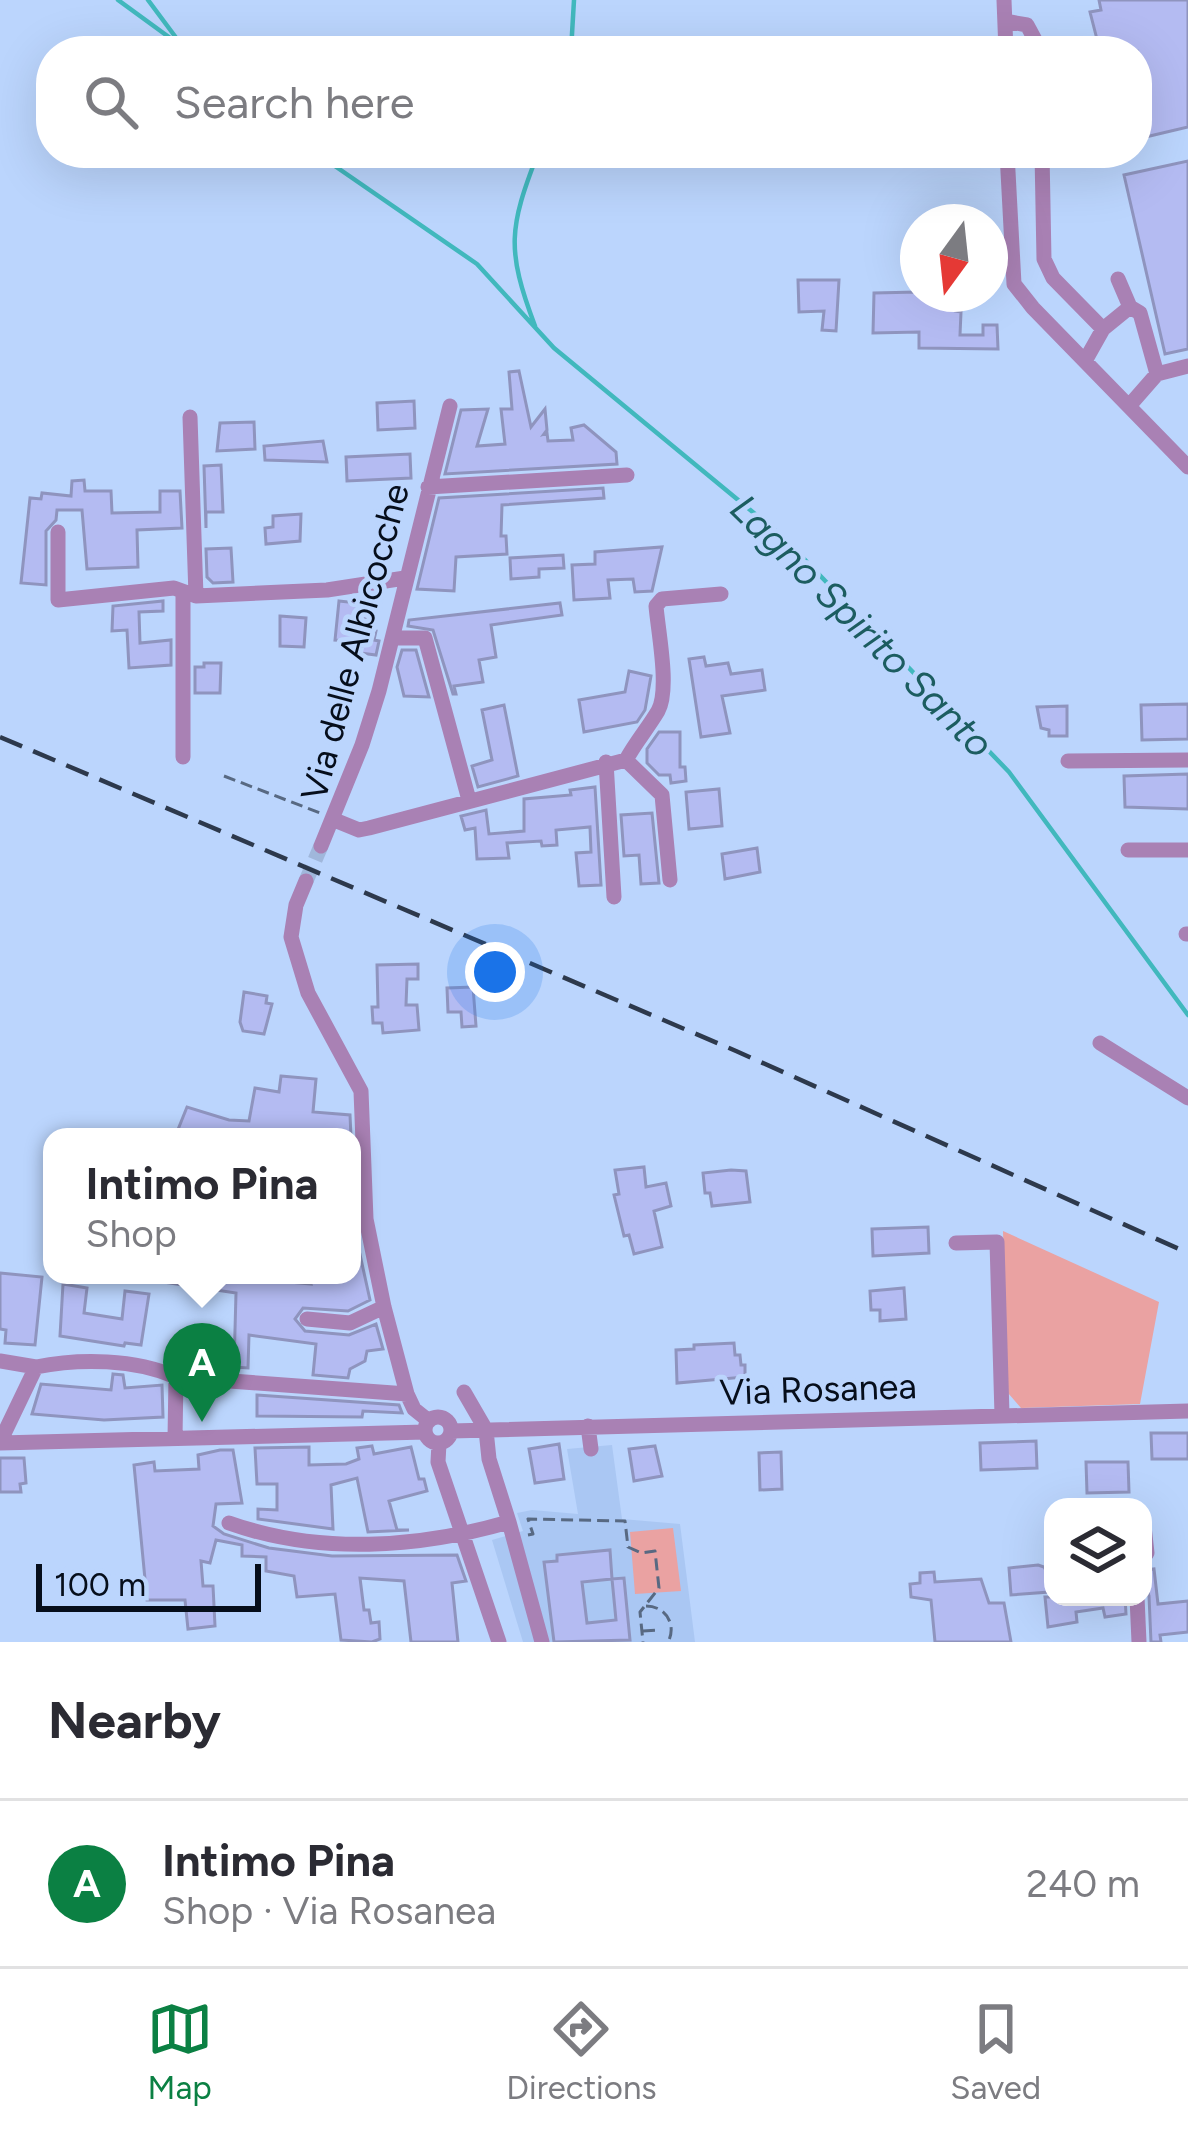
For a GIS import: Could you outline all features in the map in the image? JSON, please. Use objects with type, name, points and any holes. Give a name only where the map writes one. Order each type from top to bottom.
[{"type":"street","points":[[1004,0],[1006,36]]},
{"type":"street","points":[[1005,21],[1027,25],[1033,36]]},
{"type":"street","points":[[1008,168],[1014,284],[1185,460]]},
{"type":"street","points":[[1042,168],[1044,259],[1053,278],[1103,329]]},
{"type":"street","points":[[1118,279],[1130,307],[1140,313],[1157,374]]},
{"type":"street","points":[[1085,362],[1103,329],[1130,307]]},
{"type":"street","points":[[1129,406],[1157,374],[1188,366]]},
{"type":"street","name":"Via delle Albicocche","points":[[450,406],[393,638],[362,745],[332,819],[358,830],[369,829],[626,760]]},
{"type":"street","points":[[183,757],[190,594],[190,417]]},
{"type":"street","points":[[428,487],[627,475]]},
{"type":"street","points":[[58,532],[58,600],[174,588],[190,594],[327,590],[405,578]]},
{"type":"street","points":[[670,880],[662,795],[626,760],[660,709],[663,674],[656,606],[662,599],[722,594]]},
{"type":"street","points":[[393,638],[425,638],[469,800]]},
{"type":"street","points":[[1067,761],[1188,760]]},
{"type":"street","points":[[606,762],[614,897]]},
{"type":"street","points":[[321,846],[332,819]]},
{"type":"street","points":[[1128,850],[1188,850]]},
{"type":"street","points":[[306,881],[291,937],[308,993],[361,1091],[366,1219],[407,1394],[431,1442],[445,1437]]},
{"type":"street","points":[[1100,1043],[1188,1098]]},
{"type":"street","points":[[956,1243],[997,1242],[1002,1414]]},
{"type":"street","points":[[307,1319],[350,1323],[384,1307]]},
{"type":"street","points":[[0,1361],[36,1367],[64,1361],[154,1367],[176,1377],[407,1394]]},
{"type":"street","points":[[36,1367],[0,1443],[427,1426]]},
{"type":"street","points":[[175,1438],[176,1377]]},
{"type":"street","points":[[464,1392],[486,1430],[489,1459],[542,1642]]},
{"type":"street","name":"Via Rosanea","points":[[445,1437],[486,1430],[589,1426],[1188,1411]]},
{"type":"street","points":[[589,1426],[591,1449]]},
{"type":"street","points":[[445,1437],[438,1462],[500,1642]]},
{"type":"street","points":[[229,1523],[356,1545],[412,1544],[509,1522]]},
{"type":"street","points":[[1138,1606],[1139,1642]]},
{"type":"path","points":[[224,776],[332,819]]},
{"type":"path","points":[[597,1512],[598,1521]]},
{"type":"path","points":[[521,1537],[532,1534],[528,1519],[626,1522],[628,1547],[641,1553],[655,1551],[659,1588],[640,1612],[643,1642]]},
{"type":"path","points":[[644,1606],[653,1606],[668,1617],[672,1630],[668,1642]]},
{"type":"path","points":[[643,1630],[658,1630]]},
{"type":"shaded area","points":[[1003,1231],[1159,1302],[1140,1404],[1021,1408],[1008,1393]]},
{"type":"shaded area","points":[[612,1445],[622,1519],[680,1524],[695,1642],[523,1642],[492,1540],[523,1531],[517,1513],[578,1514],[567,1449]]},
{"type":"shaded area","points":[[673,1528],[681,1591],[635,1594],[630,1532]]},
{"type":"building","points":[[1099,0],[1188,0],[1188,127],[1152,135],[1152,36],[1096,36],[1090,12],[1101,10]]},
{"type":"building","points":[[1188,161],[1188,349],[1165,354],[1124,175]]},
{"type":"building","points":[[798,280],[839,280],[836,331],[822,330],[824,311],[799,312]]},
{"type":"building","points":[[900,292],[900,312],[961,312],[960,335],[983,335],[983,325],[997,325],[998,349],[919,348],[919,332],[873,333],[874,293]]},
{"type":"building","points":[[519,371],[531,427],[545,409],[548,441],[573,440],[571,428],[584,425],[616,452],[617,464],[445,474],[461,410],[488,409],[477,446],[505,444],[501,409],[512,409],[509,372]]},
{"type":"building","points":[[414,401],[415,428],[378,430],[377,403]]},
{"type":"building","points":[[254,422],[255,449],[217,451],[220,423]]},
{"type":"building","points":[[323,441],[327,462],[265,460],[264,446]]},
{"type":"building","points":[[410,454],[411,478],[347,481],[346,457]]},
{"type":"building","points":[[221,465],[223,512],[206,512],[206,528],[204,466]]},
{"type":"building","points":[[84,480],[85,491],[111,491],[112,513],[160,512],[160,491],[180,491],[182,528],[137,530],[138,567],[87,569],[82,510],[57,510],[56,520],[46,531],[46,585],[21,583],[30,498],[41,499],[42,493],[71,496],[72,481]]},
{"type":"building","points":[[603,488],[604,498],[502,505],[501,536],[506,536],[507,554],[456,557],[454,591],[417,589],[439,498]]},
{"type":"building","points":[[301,514],[300,541],[266,544],[265,528],[273,527],[273,516]]},
{"type":"building","points":[[662,547],[652,591],[635,592],[633,579],[608,580],[610,598],[574,600],[572,565],[595,564],[595,552]]},
{"type":"building","points":[[231,548],[233,582],[213,583],[207,577],[206,549]]},
{"type":"building","points":[[563,555],[564,568],[539,569],[539,577],[511,579],[510,558]]},
{"type":"building","points":[[163,601],[163,611],[139,612],[140,643],[171,640],[171,665],[129,668],[127,630],[112,631],[113,606]]},
{"type":"building","points":[[339,601],[367,604],[364,629],[376,631],[376,655],[360,653],[362,642],[335,640]]},
{"type":"building","points":[[560,603],[562,615],[491,625],[496,657],[479,660],[483,682],[454,686],[456,694],[433,630],[408,626],[409,620]]},
{"type":"building","points":[[280,616],[306,618],[304,647],[280,646]]},
{"type":"building","points":[[402,650],[416,650],[429,697],[404,696],[397,667]]},
{"type":"building","points":[[704,657],[706,666],[728,663],[731,674],[762,670],[765,690],[722,696],[730,733],[701,737],[689,659]]},
{"type":"building","points":[[204,663],[221,663],[220,693],[195,693],[195,667],[204,667]]},
{"type":"building","points":[[629,671],[651,676],[645,710],[637,722],[584,732],[579,700],[625,692]]},
{"type":"building","points":[[1188,704],[1188,739],[1142,740],[1141,705]]},
{"type":"building","points":[[504,705],[518,776],[478,787],[472,766],[492,760],[482,710]]},
{"type":"building","points":[[1067,706],[1067,736],[1049,736],[1049,730],[1041,728],[1037,707]]},
{"type":"building","points":[[659,732],[680,732],[680,767],[685,767],[686,781],[671,783],[670,775],[659,775],[647,763],[647,749]]},
{"type":"building","points":[[1188,774],[1188,809],[1125,807],[1124,776]]},
{"type":"building","points":[[595,787],[601,885],[579,886],[576,853],[591,852],[590,827],[556,830],[557,845],[507,843],[509,858],[477,859],[475,828],[465,830],[461,816],[486,810],[489,834],[524,831],[524,799],[571,795],[570,790]]},
{"type":"building","points":[[719,789],[722,826],[689,829],[686,792]]},
{"type":"building","points":[[652,813],[659,883],[641,884],[639,855],[624,856],[621,815]]},
{"type":"building","points":[[757,848],[760,872],[725,879],[722,854]]},
{"type":"building","points":[[418,964],[418,979],[407,979],[406,1005],[417,1005],[419,1030],[383,1033],[382,1023],[373,1023],[372,1007],[378,1007],[377,965]]},
{"type":"building","points":[[473,987],[476,1026],[462,1027],[461,1012],[448,1012],[447,988]]},
{"type":"building","points":[[244,992],[267,996],[266,1003],[272,1004],[264,1034],[243,1031]]},
{"type":"building","points":[[281,1076],[316,1079],[313,1112],[350,1115],[351,1128],[179,1128],[187,1107],[249,1121],[255,1088],[279,1092]]},
{"type":"building","points":[[644,1167],[646,1187],[666,1183],[671,1206],[654,1211],[662,1247],[634,1254],[629,1235],[624,1236],[614,1195],[619,1194],[615,1170]]},
{"type":"building","points":[[746,1171],[750,1202],[712,1206],[703,1173]]},
{"type":"building","points":[[928,1227],[929,1253],[873,1256],[872,1229]]},
{"type":"building","points":[[361,1259],[370,1300],[348,1311],[303,1308],[295,1319],[305,1331],[349,1335],[376,1324],[383,1349],[367,1351],[365,1361],[350,1369],[348,1378],[313,1375],[316,1344],[249,1335],[248,1368],[234,1367],[236,1293],[176,1284],[361,1284]]},
{"type":"building","points":[[0,1273],[42,1277],[35,1345],[5,1343],[6,1330],[0,1329]]},
{"type":"building","points":[[63,1284],[87,1288],[84,1313],[122,1319],[125,1291],[149,1294],[141,1345],[60,1336]]},
{"type":"building","points":[[904,1288],[906,1319],[880,1321],[880,1310],[871,1310],[870,1291]]},
{"type":"building","points":[[734,1343],[735,1355],[745,1365],[745,1377],[677,1383],[676,1350]]},
{"type":"building","points":[[113,1374],[123,1375],[125,1388],[162,1385],[163,1417],[104,1420],[32,1414],[41,1384],[111,1390]]},
{"type":"building","points":[[257,1395],[399,1405],[402,1413],[257,1416]]},
{"type":"building","points":[[1151,1433],[1188,1433],[1188,1459],[1152,1459]]},
{"type":"building","points":[[1036,1441],[1037,1468],[981,1470],[980,1443]]},
{"type":"building","points":[[559,1444],[564,1479],[535,1483],[529,1449]]},
{"type":"building","points":[[372,1446],[374,1454],[411,1447],[427,1491],[389,1501],[397,1530],[409,1530],[368,1532],[357,1478],[331,1485],[333,1529],[258,1519],[258,1509],[277,1510],[277,1484],[257,1484],[255,1448],[309,1447],[309,1465],[346,1464],[359,1459],[357,1448]]},
{"type":"building","points":[[655,1446],[662,1476],[634,1481],[629,1449]]},
{"type":"building","points":[[233,1450],[242,1503],[216,1504],[213,1526],[224,1534],[269,1548],[332,1556],[457,1555],[466,1581],[452,1583],[458,1642],[411,1642],[404,1581],[360,1578],[364,1610],[369,1610],[371,1623],[379,1622],[380,1639],[341,1640],[335,1594],[297,1597],[294,1576],[266,1571],[266,1557],[242,1556],[242,1545],[216,1540],[210,1563],[201,1561],[203,1586],[213,1586],[215,1626],[188,1629],[185,1600],[147,1600],[134,1465],[154,1462],[155,1471],[199,1469],[198,1455]]},
{"type":"building","points":[[781,1452],[782,1489],[760,1490],[759,1453]]},
{"type":"building","points":[[0,1458],[24,1458],[26,1483],[20,1484],[21,1492],[0,1492]]},
{"type":"building","points":[[1086,1462],[1128,1462],[1129,1492],[1087,1493]]},
{"type":"building","points":[[610,1550],[612,1579],[624,1578],[630,1640],[554,1642],[544,1562],[557,1561],[557,1555]],"holes":[[[612,1579],[616,1620],[587,1623],[582,1582]]]},
{"type":"building","points":[[1044,1567],[1044,1592],[1011,1595],[1009,1568]]},
{"type":"building","points":[[1152,1569],[1158,1604],[1188,1601],[1188,1632],[1160,1635],[1161,1642],[1151,1642]]},
{"type":"building","points":[[934,1572],[935,1582],[981,1579],[989,1603],[1004,1603],[1011,1642],[935,1642],[931,1600],[911,1597],[910,1584],[920,1583],[920,1573]]},
{"type":"building","points":[[1046,1606],[1126,1606],[1126,1614],[1105,1617],[1103,1608],[1076,1612],[1077,1622],[1048,1627]]},
{"type":"waterway","name":"Lagno Spirito Santo","points":[[118,0],[167,36]]},
{"type":"waterway","points":[[148,0],[175,36]]},
{"type":"waterway","points":[[572,36],[574,0]]},
{"type":"waterway","name":"Lagno Spirito Santo","points":[[338,168],[477,264],[554,348],[783,537],[1009,772],[1188,1015]]},
{"type":"waterway","points":[[533,168],[515,239],[519,277],[535,326]]},
{"type":"tunnel","points":[[306,881],[321,846]]},
{"type":"railway","points":[[0,737],[736,1051],[1188,1253]]},
{"type":"place","name":"Intimo Pina","points":[[202,1422]]}]
